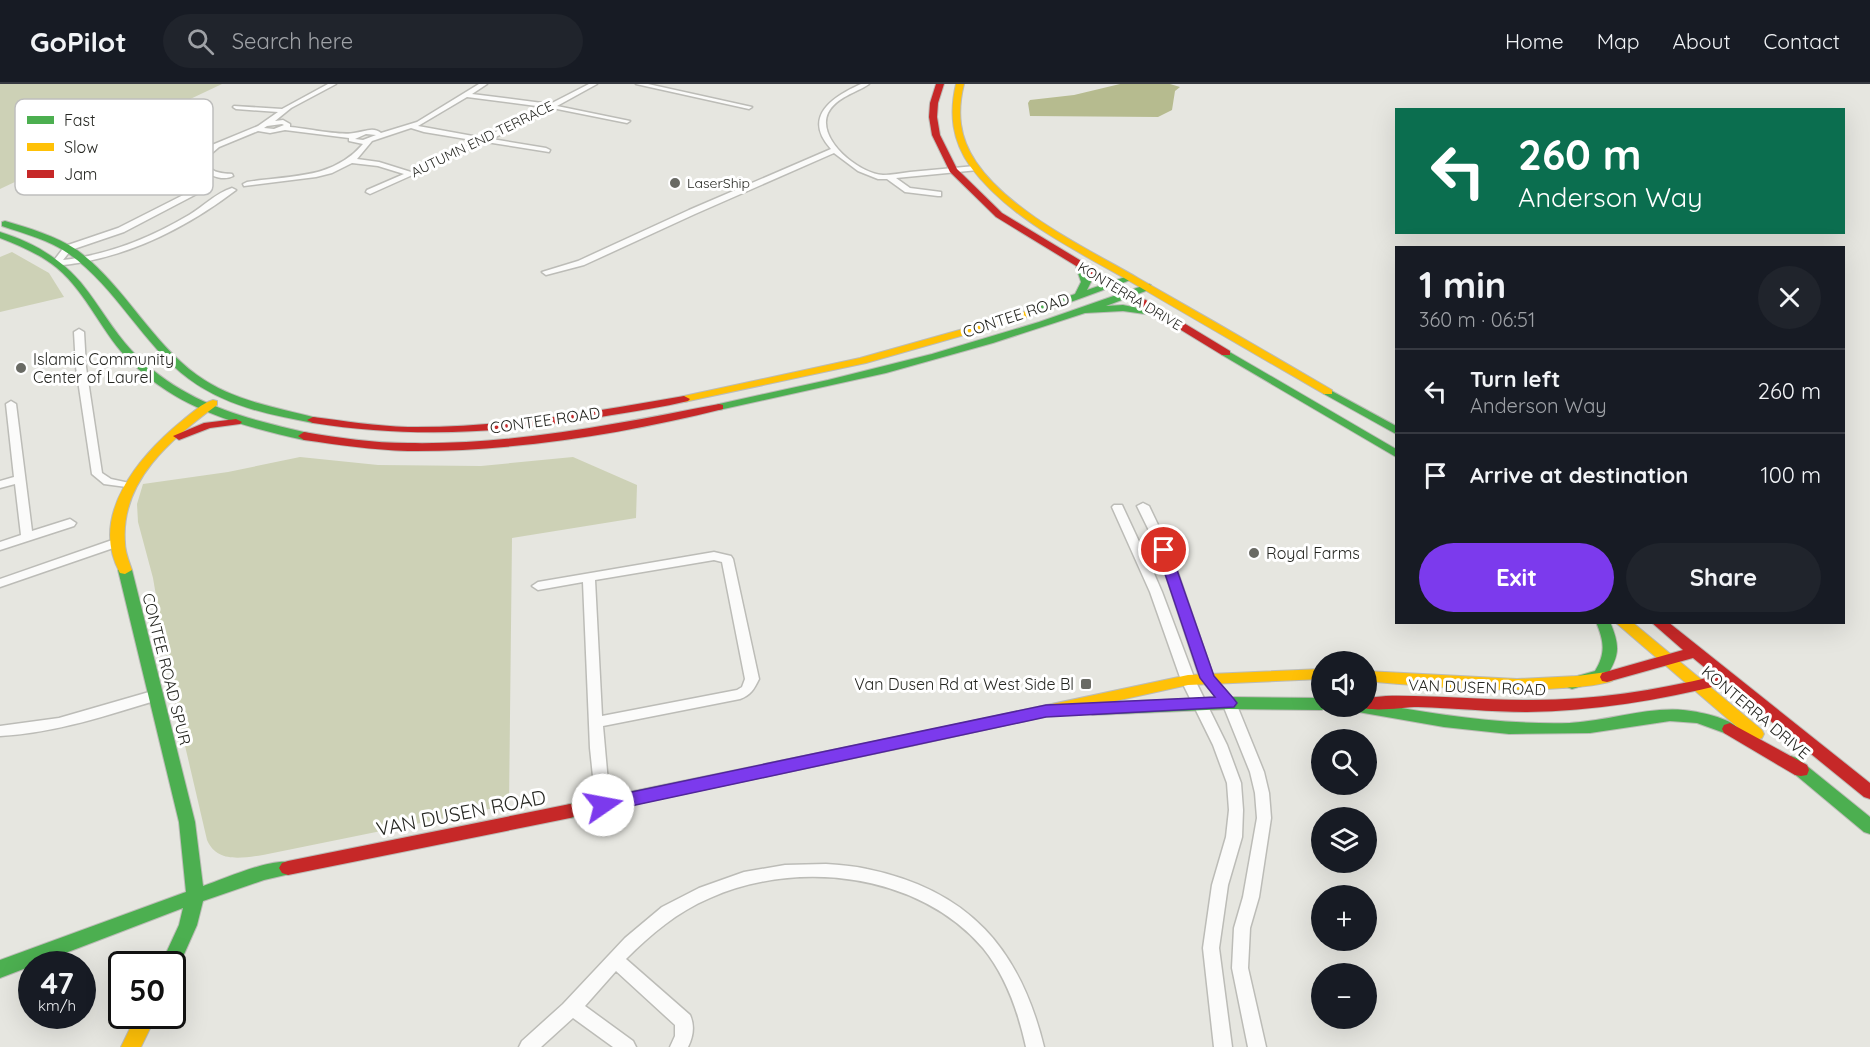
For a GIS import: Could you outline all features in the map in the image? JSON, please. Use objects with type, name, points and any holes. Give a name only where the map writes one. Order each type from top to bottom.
[{"type":"main road","name":"KONTERRA DRIVE","points":[[940,84],[934,103],[936,135],[953,170],[999,215],[1081,267],[1395,453]]},
{"type":"main road","name":"KONTERRA DRIVE","points":[[960,84],[954,104],[958,136],[975,168],[1014,205],[1052,232],[1395,431]]},
{"type":"main road","name":"CONTEE ROAD","points":[[0,222],[68,249],[84,261],[98,273],[159,348],[188,375],[225,396],[300,418],[378,428],[439,430],[534,425],[579,419],[785,380],[986,328],[1131,278]]},
{"type":"main road","name":"CONTEE ROAD","points":[[0,235],[30,247],[56,262],[68,273],[135,360],[204,409],[286,434],[336,442],[387,446],[488,445],[531,441],[666,418],[840,382],[1014,335],[1148,286]]},
{"type":"main road","points":[[1079,296],[1086,288],[1087,281],[1087,276],[1081,267]]},
{"type":"main road","points":[[1085,310],[1123,308],[1167,318]]},
{"type":"main road","name":"CONTEE ROAD SPUR","points":[[176,951],[188,925],[195,896],[187,822],[118,542],[121,513],[130,486],[161,446],[204,409],[225,396]]},
{"type":"main road","points":[[161,446],[187,432],[208,425],[238,421]]},
{"type":"main road","points":[[1572,683],[1600,675],[1611,658],[1613,644],[1604,624]]},
{"type":"main road","name":"KONTERRA DRIVE","points":[[1624,624],[1870,826]]},
{"type":"main road","name":"KONTERRA DRIVE","points":[[1660,624],[1870,792]]},
{"type":"main road","name":"VAN DUSEN ROAD","points":[[1377,677],[1501,686],[1572,683],[1615,676],[1694,652]]},
{"type":"main road","name":"VAN DUSEN ROAD","points":[[0,969],[195,896],[264,873],[603,805],[1188,680],[1311,674]]},
{"type":"main road","name":"VAN DUSEN ROAD","points":[[1377,703],[1414,699],[1496,706],[1562,705],[1641,697],[1699,687],[1728,678]]},
{"type":"main road","name":"VAN DUSEN ROAD","points":[[1046,711],[1229,703],[1311,704]]},
{"type":"main road","points":[[1377,709],[1434,719],[1553,729],[1616,723],[1670,712],[1691,715],[1738,733],[1801,770]]},
{"type":"main road","points":[[131,1047],[140,1029]]},
{"type":"street","points":[[214,147],[248,133],[262,130],[283,119],[333,84]]},
{"type":"street","points":[[236,107],[360,142],[378,134],[412,126],[484,84]]},
{"type":"street","name":"AUTUMN END TERRACE","points":[[370,192],[487,139],[594,84]]},
{"type":"street","points":[[639,84],[749,107]]},
{"type":"street","points":[[866,84],[841,96],[825,112],[823,123],[833,151],[867,173],[890,177],[975,168]]},
{"type":"street","points":[[466,95],[549,106],[627,121]]},
{"type":"street","points":[[262,130],[268,123],[283,119]]},
{"type":"street","points":[[412,126],[424,130],[546,150]]},
{"type":"street","points":[[352,160],[364,132],[378,134]]},
{"type":"street","points":[[546,272],[581,263],[701,207],[833,151]]},
{"type":"street","points":[[56,262],[84,261],[124,250],[162,234],[206,208],[223,194],[248,182],[320,174],[352,160],[379,164],[411,174]]},
{"type":"street","points":[[213,171],[235,176],[248,182]]},
{"type":"street","points":[[213,183],[235,176]]},
{"type":"street","points":[[890,177],[908,190],[938,194]]},
{"type":"street","points":[[213,191],[232,190]]},
{"type":"street","points":[[56,262],[68,249],[121,230],[188,195]]},
{"type":"street","points":[[79,332],[81,367],[98,474],[108,482],[130,486]]},
{"type":"street","points":[[11,404],[27,537]]},
{"type":"street","points":[[0,484],[20,479]]},
{"type":"street","points":[[1143,506],[1164,550],[1207,678],[1229,703],[1257,772],[1264,818],[1251,897],[1242,928],[1240,968],[1257,1047]]},
{"type":"street","points":[[1118,507],[1156,592],[1188,680],[1220,745],[1234,783],[1236,810],[1234,837],[1220,885],[1210,948],[1223,1047]]},
{"type":"street","points":[[0,546],[70,523]]},
{"type":"street","points":[[0,583],[118,542]]},
{"type":"street","points":[[1138,552],[1164,550]]},
{"type":"street","points":[[537,586],[714,556],[727,559],[752,679],[747,690],[740,694],[597,722]]},
{"type":"street","points":[[589,577],[603,805]]},
{"type":"street","points":[[0,731],[82,716],[156,695]]},
{"type":"street","points":[[528,1047],[572,1007],[616,962],[638,935],[669,912],[704,892],[733,882],[783,870],[864,873],[909,887],[945,907],[977,931],[1011,977],[1023,1002],[1035,1047]]},
{"type":"street","points":[[616,962],[684,1021],[684,1037],[678,1047]]},
{"type":"street","points":[[572,1007],[627,1047]]},
{"type":"shaded area","points":[[0,84],[222,84],[190,99],[15,99],[15,182],[0,189]]},
{"type":"shaded area","points":[[1120,84],[1170,84],[1180,87],[1175,91],[1172,110],[1158,117],[1030,116],[1028,103],[1030,100],[1074,95]]},
{"type":"shaded area","points":[[12,252],[49,273],[64,297],[0,312],[0,257]]},
{"type":"shaded area","points":[[300,457],[378,465],[481,466],[573,457],[637,485],[636,518],[512,538],[509,805],[263,855],[223,856],[211,847],[207,840],[172,690],[153,578],[138,522],[137,504],[143,484],[228,472]]},
{"type":"traffic: fast","points":[[5,224],[40,236],[73,252],[104,280],[160,347],[176,363],[206,386],[250,405],[313,420]]},
{"type":"traffic: fast","points":[[0,235],[36,250],[61,266],[77,283],[125,350],[154,377],[174,391],[193,402],[235,419],[304,436]]},
{"type":"traffic: fast","points":[[1079,296],[1086,282],[1081,267]]},
{"type":"traffic: fast","points":[[1034,312],[1131,278]]},
{"type":"traffic: fast","points":[[719,407],[774,396],[936,356],[1043,324],[1148,287]]},
{"type":"traffic: fast","points":[[1085,310],[1123,308],[1148,313]]},
{"type":"traffic: fast","points":[[1226,353],[1395,453]]},
{"type":"traffic: fast","points":[[1328,392],[1395,430]]},
{"type":"traffic: fast","points":[[125,570],[187,822],[195,896],[188,925],[176,951]]},
{"type":"traffic: fast","points":[[1572,683],[1600,675],[1611,649],[1604,624]]},
{"type":"traffic: fast","points":[[1093,709],[1229,703],[1311,704]]},
{"type":"traffic: fast","points":[[1377,709],[1444,721],[1509,728],[1590,727],[1670,715],[1697,718],[1730,729]]},
{"type":"traffic: fast","points":[[570,811],[911,740]]},
{"type":"traffic: fast","points":[[1791,762],[1870,827]]},
{"type":"traffic: fast","points":[[0,969],[195,896],[264,873],[288,868]]},
{"type":"traffic: slow","points":[[960,84],[955,107],[956,128],[963,147],[973,164],[1003,195],[1052,232],[1328,392]]},
{"type":"traffic: slow","points":[[684,399],[862,361],[1034,312]]},
{"type":"traffic: slow","points":[[125,570],[118,543],[118,520],[133,480],[162,445],[213,403]]},
{"type":"traffic: slow","points":[[1624,624],[1756,734]]},
{"type":"traffic: slow","points":[[911,740],[1188,680],[1311,674]]},
{"type":"traffic: slow","points":[[1377,677],[1487,684],[1547,684],[1607,677]]},
{"type":"traffic: slow","points":[[131,1047],[140,1029]]},
{"type":"traffic: jam","points":[[940,84],[934,103],[933,117],[936,135],[953,170],[999,215],[1226,353]]},
{"type":"traffic: jam","points":[[313,420],[359,427],[452,430],[545,422],[684,399]]},
{"type":"traffic: jam","points":[[304,436],[355,444],[407,447],[460,446],[565,435],[719,407]]},
{"type":"traffic: jam","points":[[179,436],[208,425],[236,422]]},
{"type":"traffic: jam","points":[[1660,624],[1870,792]]},
{"type":"traffic: jam","points":[[1607,677],[1694,652]]},
{"type":"traffic: jam","points":[[1377,703],[1406,701],[1505,706],[1577,704],[1678,690],[1728,678]]},
{"type":"traffic: jam","points":[[1730,729],[1801,770]]},
{"type":"traffic: jam","points":[[288,868],[570,811]]},
{"type":"place","name":"LaserShip","points":[[675,183]]},
{"type":"place","name":"Islamic Community Center of Laurel","points":[[21,368]]},
{"type":"place","name":"Royal Farms","points":[[1254,553]]},
{"type":"place","name":"Van Dusen Rd at West Side Bl","points":[[1086,684]]},
{"type":"route","points":[[603,805],[1046,711],[1229,703],[1207,678],[1164,550]]}]
